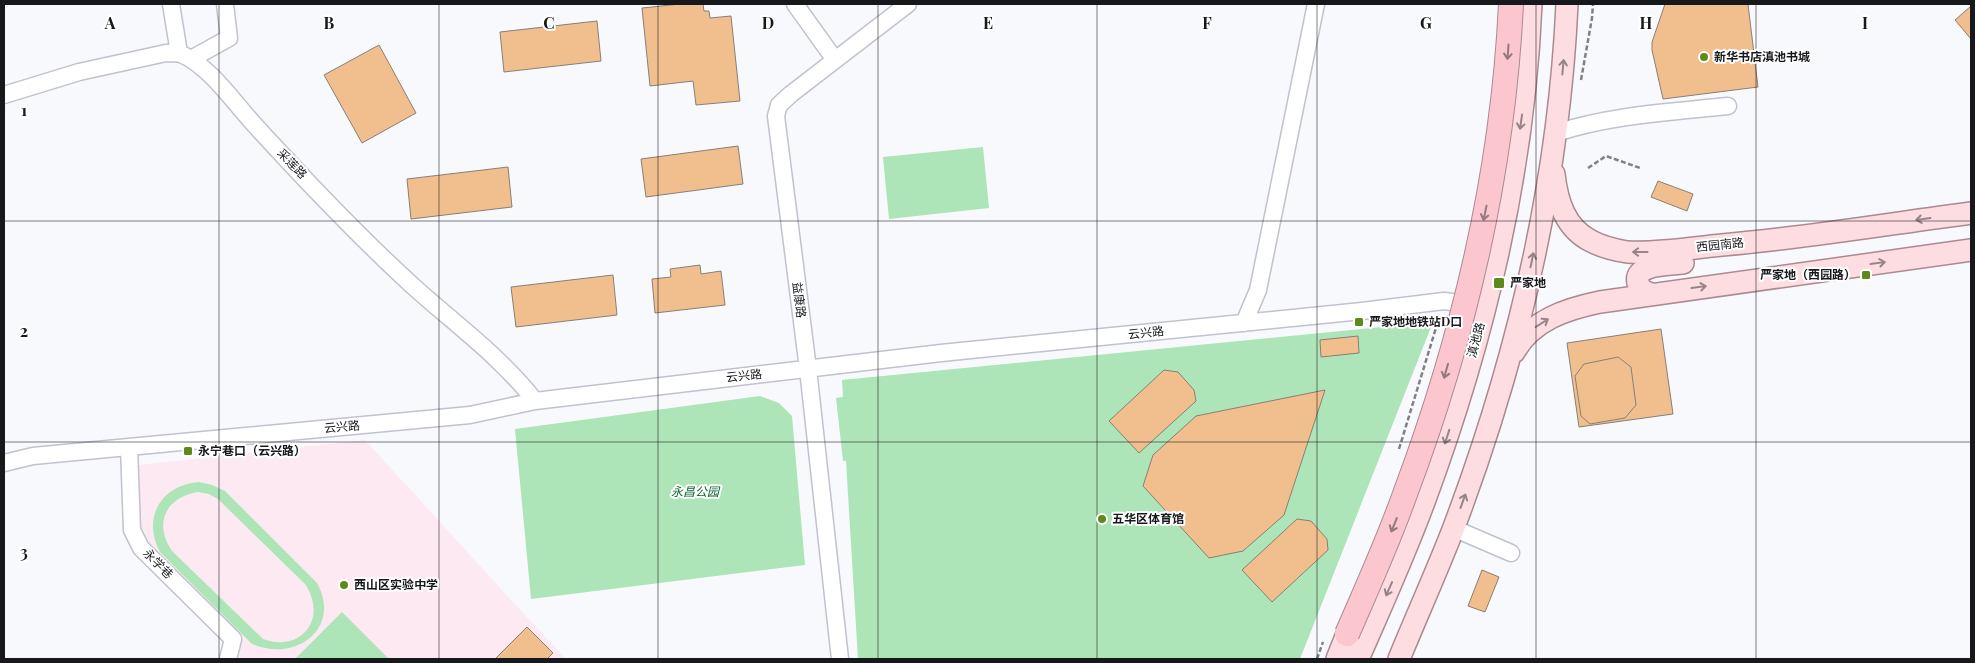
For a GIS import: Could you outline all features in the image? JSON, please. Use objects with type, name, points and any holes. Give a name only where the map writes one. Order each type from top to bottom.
[{"type":"highway","points":[[1336,634],[1382,554],[1415,467],[1442,386],[1463,309],[1497,149],[1506,77],[1511,4]]},
{"type":"main road","name":"滇池路","points":[[1358,659],[1413,532],[1444,446],[1485,306],[1517,152],[1526,78],[1531,4]]},
{"type":"main road","points":[[1398,659],[1454,528],[1504,375],[1533,257],[1556,133],[1563,73],[1567,4]]},
{"type":"main road","name":"西园南路","points":[[1556,133],[1554,175],[1558,199],[1567,219],[1581,235],[1590,241],[1612,249],[1642,252],[1747,243],[1971,213]]},
{"type":"main road","points":[[1650,294],[1641,289],[1639,284],[1639,275],[1645,268],[1705,261],[1747,243]]},
{"type":"main road","points":[[1504,375],[1512,355],[1522,339],[1544,321],[1563,312],[1586,305],[1650,294],[1971,250]]},
{"type":"main road","points":[[1336,634],[1337,659]]},
{"type":"street","points":[[171,4],[171,14],[185,56]]},
{"type":"street","points":[[4,95],[79,72],[166,53],[185,56],[229,38],[225,4]]},
{"type":"street","points":[[795,4],[835,60]]},
{"type":"street","name":"益康路","points":[[840,659],[808,370],[776,116],[779,105],[791,94],[908,4]]},
{"type":"street","points":[[1244,323],[1258,290],[1316,4]]},
{"type":"street","name":"采莲路","points":[[185,56],[208,74],[279,152],[387,262],[512,373],[535,400]]},
{"type":"street","points":[[1556,133],[1577,126],[1728,106]]},
{"type":"street","name":"云兴路","points":[[4,463],[33,456],[470,415],[535,400],[654,385],[808,370],[941,354],[1444,301],[1485,306]]},
{"type":"street","name":"永学巷","points":[[129,447],[132,530],[141,548],[233,638],[228,659]]},
{"type":"street","points":[[1454,528],[1511,553]]},
{"type":"path","points":[[1588,168],[1606,156],[1640,168]]},
{"type":"path","points":[[1399,450],[1444,301]]},
{"type":"path","points":[[1317,659],[1336,634]]},
{"type":"shaded area","name":"西山区实验中学","points":[[365,440],[566,659],[235,659],[239,634],[150,544],[141,526],[139,465]]},
{"type":"green space","points":[[983,147],[989,208],[889,219],[883,157]]},
{"type":"green space","name":"五华区体育馆","points":[[1433,322],[1300,659],[858,659],[846,461],[843,461],[836,398],[843,397],[842,380]]},
{"type":"green space","name":"永昌公园","points":[[760,396],[779,403],[792,416],[805,565],[531,599],[515,429]]},
{"type":"green space","points":[[199,482],[225,491],[317,583],[323,599],[324,614],[319,627],[310,638],[298,645],[284,649],[268,649],[252,644],[160,552],[153,528],[154,516],[158,506],[165,497],[185,485]],"holes":[[[198,492],[209,494],[218,499],[305,584],[314,609],[312,620],[299,637],[289,641],[277,642],[263,639],[172,551],[166,541],[163,521],[171,505],[187,495]]]},
{"type":"green space","points":[[342,612],[389,659],[295,659]]},
{"type":"building","points":[[680,4],[703,4],[704,11],[709,11],[710,18],[731,16],[740,101],[696,105],[693,81],[650,86],[642,8]]},
{"type":"building","name":"新华书店滇池书城","points":[[1665,4],[1748,4],[1758,87],[1663,99],[1652,50],[1652,42]]},
{"type":"building","points":[[1971,6],[1971,39],[1955,20]]},
{"type":"building","points":[[597,21],[601,61],[504,72],[500,32]]},
{"type":"building","points":[[379,45],[416,113],[362,143],[324,75]]},
{"type":"building","points":[[738,146],[743,184],[646,197],[641,159]]},
{"type":"building","points":[[508,167],[512,207],[411,219],[407,179]]},
{"type":"building","points":[[1658,181],[1693,194],[1687,211],[1651,197]]},
{"type":"building","points":[[700,265],[701,274],[721,271],[725,305],[655,313],[652,279],[671,277],[670,269]]},
{"type":"building","points":[[613,275],[617,315],[516,327],[511,287]]},
{"type":"building","points":[[1661,329],[1673,414],[1579,427],[1567,343]]},
{"type":"building","points":[[1358,336],[1359,353],[1321,357],[1320,340]]},
{"type":"building","points":[[1618,357],[1631,367],[1636,405],[1625,418],[1590,424],[1581,416],[1575,376],[1584,364]]},
{"type":"building","points":[[1164,370],[1178,372],[1194,390],[1196,401],[1139,453],[1109,421]]},
{"type":"building","points":[[1325,390],[1284,515],[1243,551],[1209,558],[1143,486],[1153,455],[1196,416]]},
{"type":"building","points":[[1297,519],[1311,521],[1327,539],[1328,550],[1272,602],[1242,570]]},
{"type":"building","points":[[1482,570],[1499,577],[1485,612],[1468,606]]},
{"type":"building","points":[[527,627],[553,653],[547,659],[495,659]]},
{"type":"place","name":"新华书店滇池书城","points":[[1704,57]]},
{"type":"place","name":"严家地（西园路）","points":[[1866,275]]},
{"type":"place","name":"严家地","points":[[1499,283]]},
{"type":"place","name":"严家地地铁站D口","points":[[1359,322]]},
{"type":"place","name":"永宁巷口（云兴路）","points":[[188,451]]},
{"type":"place","name":"五华区体育馆","points":[[1102,519]]},
{"type":"place","name":"西山区实验中学","points":[[344,585]]}]
